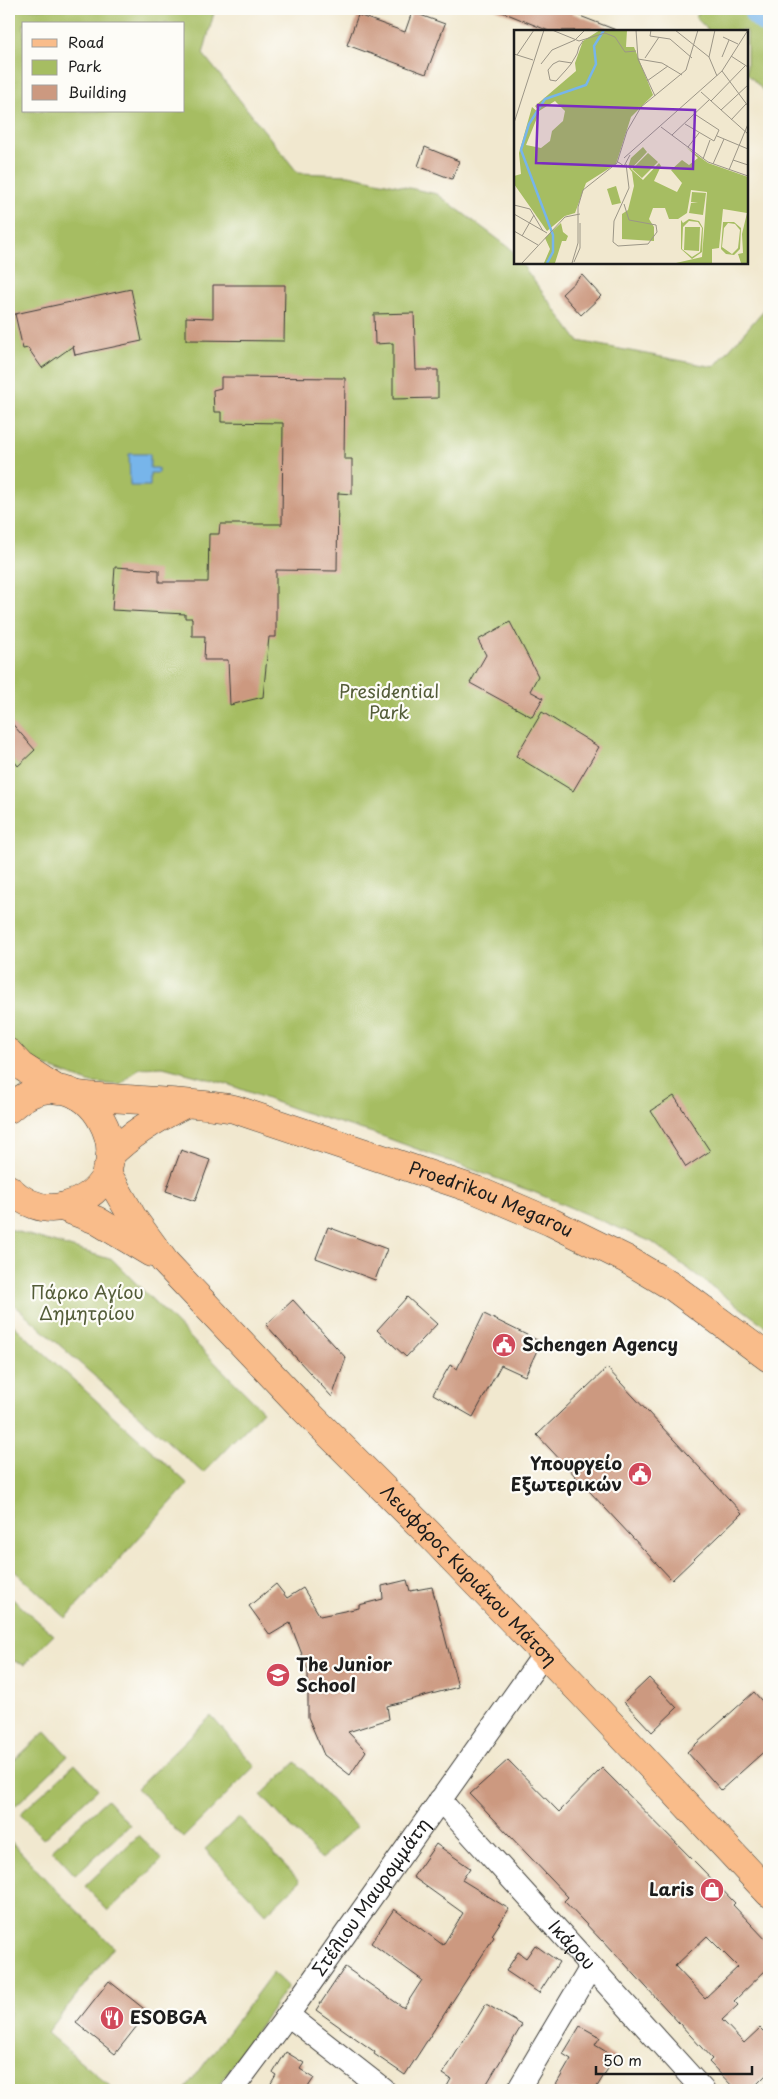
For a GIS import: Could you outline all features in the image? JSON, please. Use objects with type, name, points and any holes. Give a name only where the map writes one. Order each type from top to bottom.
[{"type":"main road","points":[[9,1053],[21,1066],[93,1107],[101,1117],[108,1136],[108,1163]]},
{"type":"main road","name":"Proedrikou Megarou","points":[[9,1109],[26,1096],[47,1090],[185,1104],[213,1105],[254,1114],[476,1190],[551,1222],[626,1259],[674,1287],[769,1358]]},
{"type":"main road","points":[[14,1196],[41,1207],[62,1207],[79,1201],[93,1191],[108,1163],[126,1140],[142,1128],[185,1104]]},
{"type":"main road","name":"Λεωφόρος Κυριάκου Μάτση","points":[[108,1163],[133,1218],[165,1262],[304,1410],[429,1534],[544,1654],[769,1893]]},
{"type":"main road","name":"Λεωφόρος Κυριάκου Μάτση","points":[[62,1207],[96,1220],[165,1262]]},
{"type":"street","name":"Στέλιου Μαυρομμάτη","points":[[232,2090],[288,2015],[544,1654]]},
{"type":"street","name":"Ικάρου","points":[[440,1800],[703,2090]]},
{"type":"street","points":[[518,2090],[591,1967]]},
{"type":"street","points":[[288,2015],[384,2090]]},
{"type":"green space","name":"Presidential Park","points":[[9,9],[215,9],[203,54],[298,173],[349,175],[437,194],[510,248],[514,254],[514,264],[522,264],[578,341],[714,367],[769,304],[769,1329],[652,1242],[536,1193],[376,1134],[297,1110],[227,1084],[163,1067],[139,1068],[121,1085],[91,1083],[31,1061],[9,1037]]},
{"type":"green space","points":[[704,9],[769,9],[769,97],[748,74],[748,30],[708,30],[695,17]]},
{"type":"green space","name":"Πάρκο Αγίου Δημητρίου","points":[[9,1229],[113,1260],[263,1411],[203,1473],[9,1300]]},
{"type":"green space","points":[[9,1321],[188,1484],[66,1618],[9,1566]]},
{"type":"green space","points":[[9,1596],[54,1635],[24,1665],[9,1659]]},
{"type":"green space","points":[[211,1716],[255,1766],[183,1838],[137,1788]]},
{"type":"green space","points":[[46,1731],[68,1756],[15,1806],[9,1799],[9,1765]]},
{"type":"green space","points":[[296,1762],[356,1827],[321,1859],[261,1795]]},
{"type":"green space","points":[[75,1764],[98,1789],[43,1839],[20,1814]]},
{"type":"green space","points":[[107,1799],[130,1825],[75,1875],[52,1850]]},
{"type":"green space","points":[[239,1817],[300,1881],[266,1914],[205,1849]]},
{"type":"green space","points":[[139,1835],[162,1860],[108,1911],[85,1886]]},
{"type":"green space","points":[[9,1839],[49,1883],[114,1947],[47,2033],[110,2086],[106,2090],[9,2090]]},
{"type":"green space","points":[[273,1972],[288,1986],[215,2090],[185,2090]]},
{"type":"water","points":[[129,454],[150,454],[150,468],[158,468],[158,473],[150,473],[150,486],[130,486]]},
{"type":"building","points":[[495,9],[562,9],[616,30],[547,30]]},
{"type":"building","points":[[412,12],[445,24],[426,74],[347,45],[358,15],[405,32]]},
{"type":"building","points":[[425,147],[459,161],[452,179],[418,166]]},
{"type":"building","points":[[582,275],[601,296],[581,315],[562,294]]},
{"type":"building","points":[[213,285],[285,285],[284,341],[186,340],[186,317],[213,318]]},
{"type":"building","points":[[131,289],[142,341],[75,355],[73,346],[42,368],[28,348],[23,349],[15,314]]},
{"type":"building","points":[[414,313],[416,370],[438,370],[438,398],[393,399],[393,343],[375,344],[374,314]]},
{"type":"building","points":[[221,377],[345,378],[344,459],[352,459],[352,494],[338,493],[337,571],[276,570],[276,637],[269,637],[263,697],[230,705],[228,660],[204,660],[205,636],[192,636],[192,618],[185,618],[185,614],[112,610],[115,567],[159,570],[159,582],[208,582],[209,534],[219,534],[220,524],[282,524],[283,423],[221,422],[221,412],[214,412],[213,390],[221,388]]},
{"type":"building","points":[[510,622],[538,676],[530,691],[543,698],[532,717],[470,683],[486,655],[478,640]]},
{"type":"building","points":[[542,712],[599,747],[573,791],[516,756]]},
{"type":"building","points":[[9,720],[35,750],[18,766],[9,754]]},
{"type":"building","points":[[674,1096],[710,1151],[686,1167],[651,1111]]},
{"type":"building","points":[[181,1150],[210,1160],[195,1201],[166,1191]]},
{"type":"building","points":[[328,1227],[387,1249],[375,1280],[316,1258]]},
{"type":"building","points":[[407,1297],[437,1324],[406,1357],[377,1330]]},
{"type":"building","points":[[293,1300],[346,1358],[332,1397],[266,1325]]},
{"type":"building","points":[[484,1314],[541,1342],[525,1376],[501,1365],[473,1417],[433,1394],[450,1365],[457,1369]]},
{"type":"building","name":"Υπουργείο Εξωτερικών","points":[[607,1368],[742,1513],[672,1580],[537,1435]]},
{"type":"building","points":[[407,1580],[410,1591],[432,1587],[458,1687],[387,1706],[389,1719],[348,1732],[366,1751],[350,1775],[324,1755],[308,1717],[308,1670],[290,1623],[270,1635],[249,1606],[276,1584],[287,1598],[303,1588],[320,1616],[359,1608],[359,1605],[383,1599],[382,1586]]},
{"type":"building","points":[[649,1678],[677,1708],[652,1732],[624,1702]]},
{"type":"building","points":[[754,1692],[769,1709],[769,1747],[721,1790],[687,1752]]},
{"type":"building","points":[[508,1760],[559,1812],[602,1768],[735,1903],[733,1905],[769,1943],[769,1967],[734,2001],[738,2005],[722,2020],[744,2043],[760,2028],[769,2037],[769,2072],[751,2090],[736,2090],[709,2062],[712,2059],[603,1940],[564,1901],[568,1897],[470,1794]],"holes":[[[707,1936],[738,1967],[705,1998],[675,1966]]]},
{"type":"building","points":[[436,1844],[470,1868],[462,1880],[509,1909],[492,1935],[494,1937],[405,2075],[316,2010],[345,1967],[404,2008],[422,1980],[371,1943],[394,1909],[443,1945],[463,1913],[413,1877]]},
{"type":"building","points":[[535,1945],[559,1962],[539,1993],[506,1971],[518,1952],[526,1958]]},
{"type":"building","name":"ESOBGA","points":[[109,1981],[148,2012],[115,2054],[76,2023]]},
{"type":"building","points":[[486,2004],[522,2025],[483,2090],[445,2090],[451,2079],[443,2074]]},
{"type":"building","points":[[580,2026],[600,2037],[595,2045],[615,2057],[595,2090],[553,2090],[571,2059],[563,2054]]},
{"type":"building","points":[[286,2052],[304,2063],[300,2069],[314,2078],[306,2090],[267,2090],[276,2075],[273,2073]]},
{"type":"waterway","points":[[762,9],[769,15]]},
{"type":"place","name":"Schengen Agency","points":[[504,1345]]},
{"type":"place","name":"Υπουργείο Εξωτερικών","points":[[640,1474]]},
{"type":"place","name":"The Junior School","points":[[278,1675]]},
{"type":"place","name":"Laris","points":[[712,1890]]},
{"type":"place","name":"ESOBGA","points":[[112,2018]]}]
